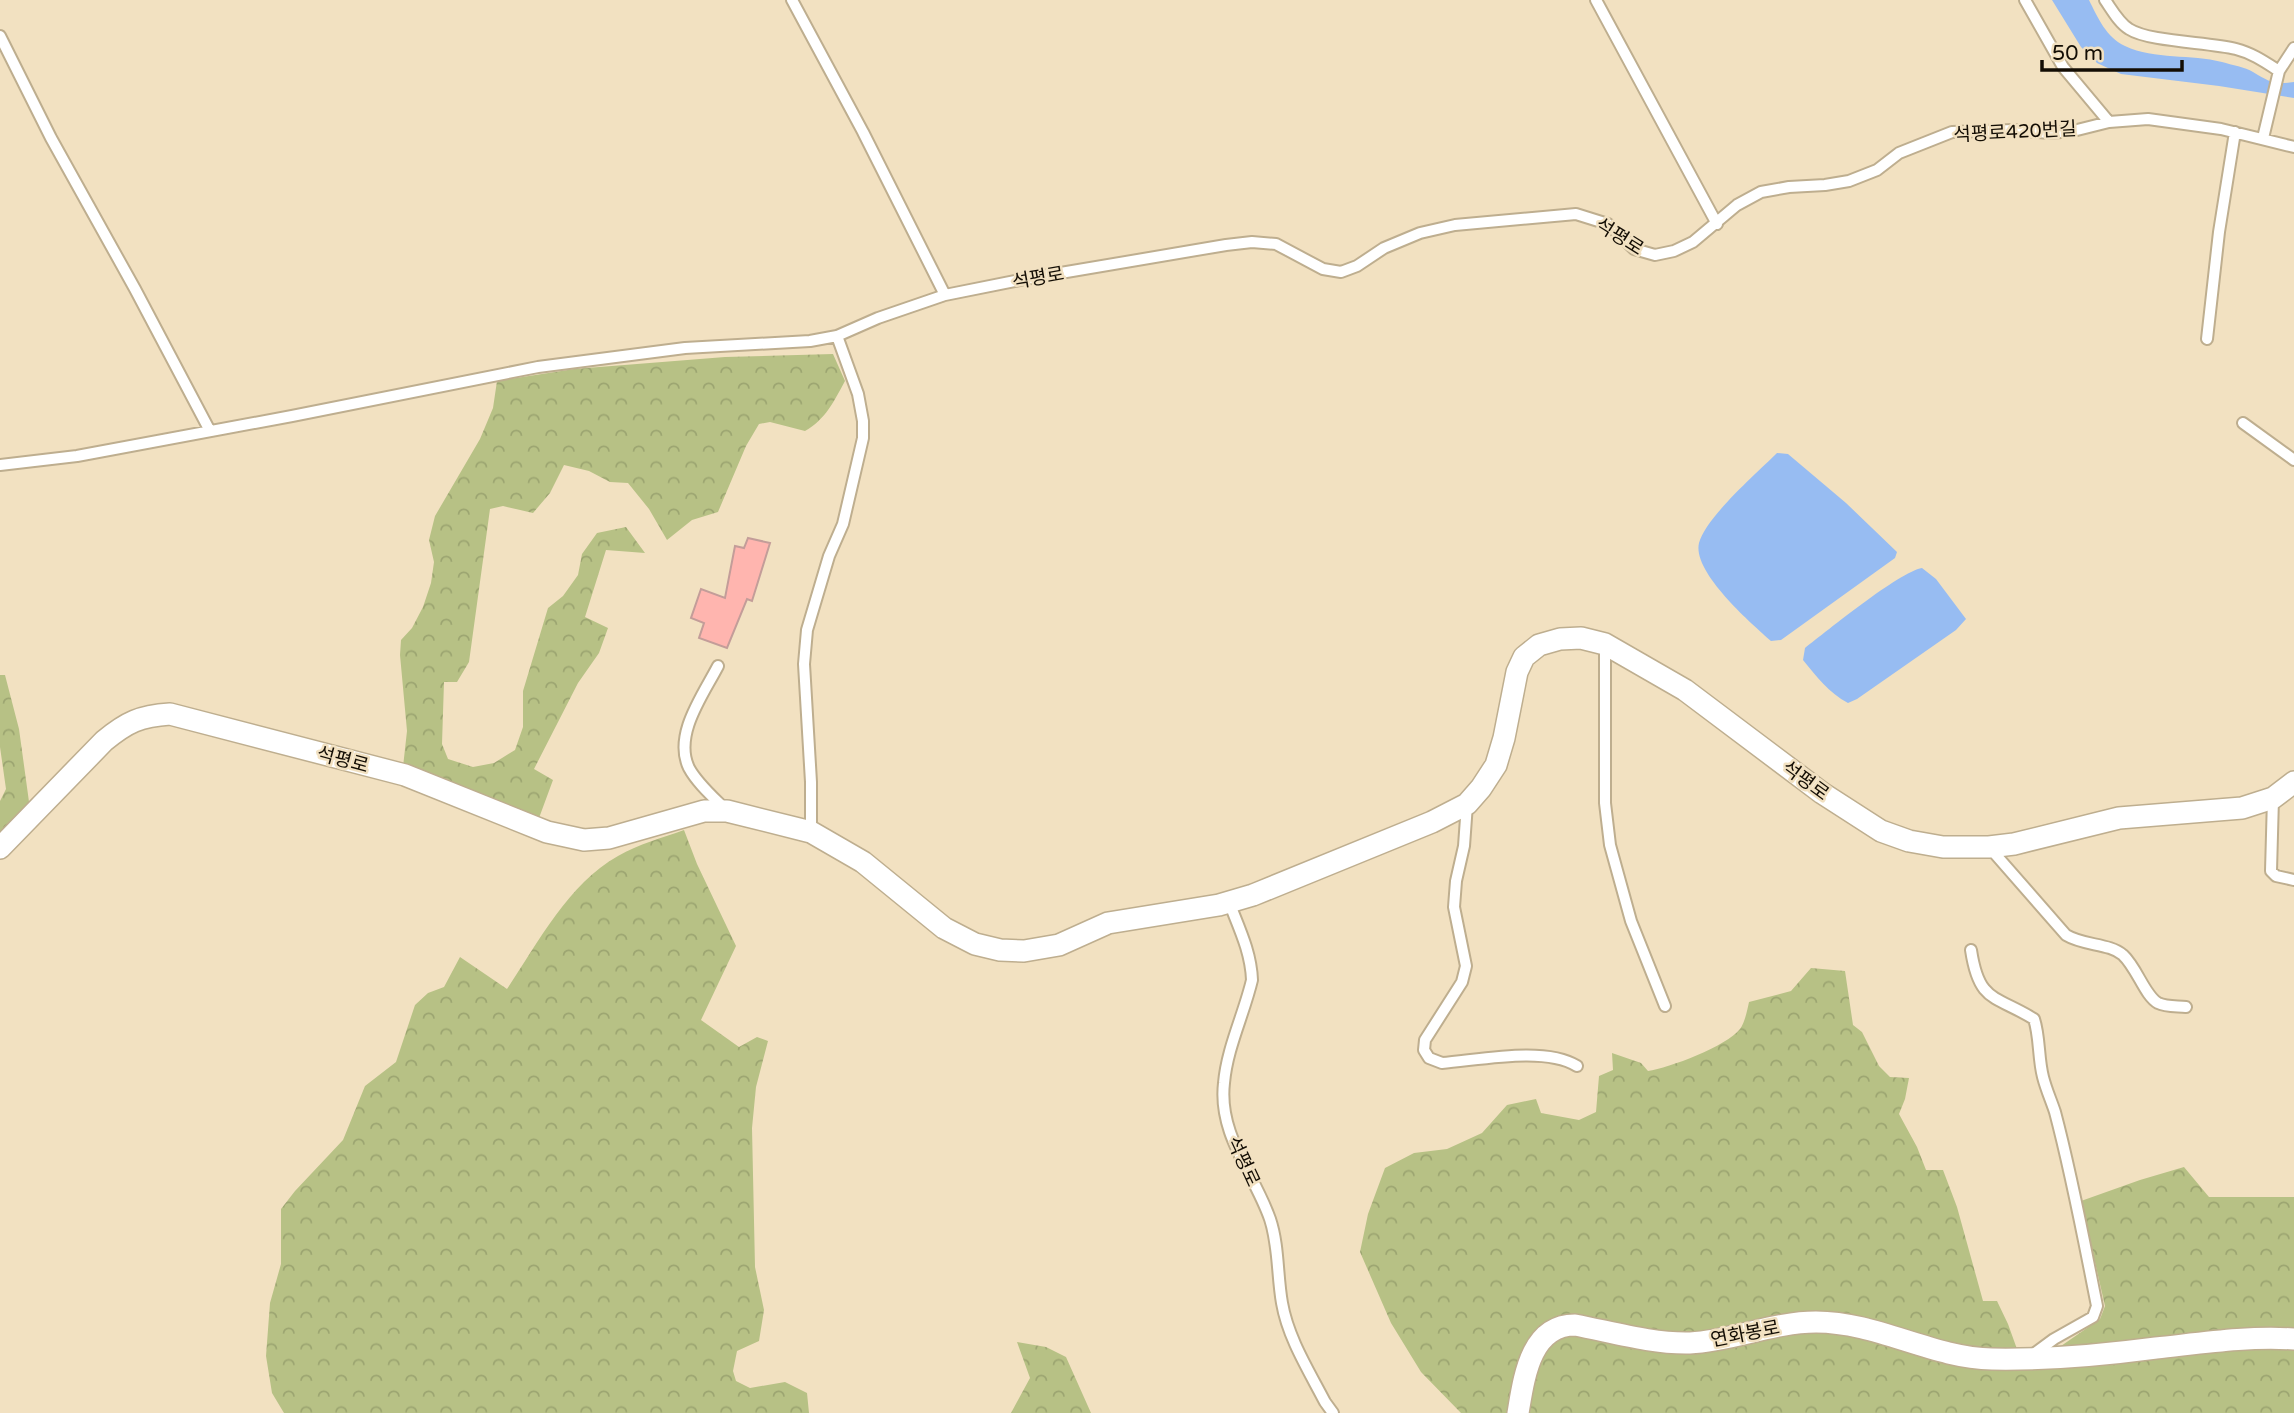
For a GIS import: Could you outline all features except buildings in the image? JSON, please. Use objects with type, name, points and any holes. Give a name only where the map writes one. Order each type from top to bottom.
[{"type":"street","name":"석평로","points":[[0,848],[121,726],[144,716],[170,714],[405,775],[547,832],[584,840],[609,838],[704,811],[727,811],[811,832],[863,862],[944,928],[975,944],[1000,950],[1024,951],[1059,945],[1108,923],[1229,902],[1253,895],[1467,804],[1496,765],[1517,671],[1524,657],[1539,645],[1560,639],[1581,638],[1605,644],[1685,690],[1822,793],[1881,831],[1909,841],[1943,847],[1989,847],[2042,838],[2119,818],[2242,808],[2273,798],[2294,782]]},
{"type":"street","name":"연화봉로","points":[[1518,1413],[1525,1377],[1537,1344],[1550,1330],[1562,1325],[1690,1343],[1817,1322],[1884,1334],[1965,1358],[2101,1354],[2234,1339],[2294,1339]]},
{"type":"lane","points":[[793,0],[945,295]]},
{"type":"lane","points":[[1596,0],[1717,224]]},
{"type":"lane","points":[[2025,0],[2063,67],[2109,122]]},
{"type":"lane","points":[[2105,0],[2116,17],[2130,30],[2151,36],[2235,49],[2254,55],[2279,71]]},
{"type":"lane","points":[[0,36],[51,138],[210,430]]},
{"type":"lane","points":[[2263,138],[2279,71],[2294,48]]},
{"type":"lane","name":"석평로420번길","points":[[1717,224],[1737,205],[1761,192],[1849,181],[1877,170],[1899,153],[1952,132],[1992,130],[2049,133],[2073,131],[2109,122],[2148,119],[2235,132],[2294,147]]},
{"type":"lane","points":[[2207,339],[2219,232],[2235,132]]},
{"type":"lane","name":"석평로","points":[[0,465],[77,456],[549,365],[685,348],[786,344],[836,336],[945,295],[1143,258],[1252,242],[1276,244],[1323,269],[1341,272],[1357,266],[1384,248],[1420,233],[1455,225],[1576,214],[1608,224],[1634,249],[1655,255],[1674,251],[1693,242],[1717,224]]},
{"type":"lane","points":[[811,832],[804,664],[807,630],[825,568],[843,524],[855,482],[863,438],[858,394],[836,336]]},
{"type":"lane","points":[[2243,423],[2294,460]]},
{"type":"lane","points":[[1605,644],[1605,803],[1610,845],[1631,921],[1665,1006]]},
{"type":"lane","points":[[718,666],[687,730],[683,749],[689,768],[727,811]]},
{"type":"lane","points":[[2273,798],[2271,871],[2276,876],[2294,880]]},
{"type":"lane","points":[[1467,804],[1464,846],[1456,881],[1454,907],[1466,966],[1462,982],[1425,1040],[1424,1050],[1429,1058],[1442,1063],[1548,1056],[1566,1059],[1577,1066]]},
{"type":"lane","points":[[1989,847],[2066,935],[2078,943],[2120,952],[2133,967],[2150,996],[2160,1005],[2186,1007]]},
{"type":"lane","name":"석평로","points":[[1229,902],[1247,946],[1252,980],[1224,1084],[1226,1119],[1234,1146],[1264,1202],[1271,1223],[1287,1324],[1333,1413]]},
{"type":"lane","points":[[1971,950],[1974,972],[1989,995],[2034,1019],[2043,1077],[2060,1132],[2097,1306],[2093,1317],[2085,1324],[2054,1339],[2029,1358]]},
{"type":"green space","points":[[833,354],[845,381],[824,415],[805,431],[770,422],[759,424],[746,446],[718,512],[692,520],[667,540],[649,509],[628,483],[610,482],[589,471],[564,465],[550,493],[533,513],[503,506],[490,509],[469,662],[457,682],[444,682],[442,744],[448,759],[473,767],[494,763],[515,750],[523,727],[523,691],[548,608],[563,596],[578,575],[582,554],[597,533],[626,527],[645,553],[606,550],[585,617],[608,628],[599,653],[578,683],[534,769],[553,780],[539,818],[518,813],[403,767],[407,731],[401,640],[412,628],[431,583],[434,562],[429,540],[435,516],[480,439],[493,408],[497,381],[574,369],[725,357]]},
{"type":"green space","points":[[0,675],[5,675],[19,729],[30,809],[0,837],[0,801],[6,789],[0,747]]},
{"type":"green space","points":[[684,830],[736,946],[701,1020],[739,1047],[757,1037],[768,1041],[756,1087],[752,1128],[755,1267],[764,1310],[759,1341],[737,1351],[733,1371],[736,1381],[750,1388],[785,1382],[807,1393],[809,1413],[284,1413],[272,1393],[266,1356],[270,1303],[281,1264],[281,1209],[343,1140],[365,1086],[396,1062],[415,1005],[428,993],[444,987],[460,957],[507,989],[555,916],[584,882],[618,856]]},
{"type":"green space","points":[[1811,968],[1845,971],[1853,1025],[1862,1032],[1879,1066],[1890,1077],[1909,1078],[1899,1114],[1926,1170],[1943,1170],[1957,1207],[1983,1301],[1997,1301],[2022,1363],[2057,1362],[2061,1346],[2100,1319],[2105,1306],[2081,1201],[2184,1167],[2209,1197],[2294,1197],[2294,1413],[1461,1413],[1421,1372],[1391,1323],[1360,1252],[1368,1214],[1385,1168],[1414,1153],[1447,1149],[1482,1133],[1507,1105],[1536,1099],[1541,1113],[1579,1120],[1596,1112],[1599,1076],[1613,1070],[1612,1053],[1641,1063],[1648,1071],[1697,1055],[1733,1036],[1740,1029],[1749,1002],[1791,991]]},
{"type":"green space","points":[[1017,1342],[1046,1347],[1066,1357],[1091,1413],[1011,1413],[1030,1378]]},
{"type":"water","points":[[2052,0],[2089,0],[2108,32],[2125,46],[2148,53],[2222,62],[2246,69],[2272,82],[2294,82],[2294,98],[2121,74],[2097,63],[2081,47]]},
{"type":"water","points":[[1777,453],[1788,454],[1846,503],[1897,552],[1895,558],[1781,640],[1771,641],[1713,582],[1699,555],[1699,543],[1721,508]]},
{"type":"water","points":[[1922,568],[1936,579],[1966,619],[1956,630],[1857,699],[1848,703],[1841,699],[1803,660],[1805,648],[1897,580]]}]
